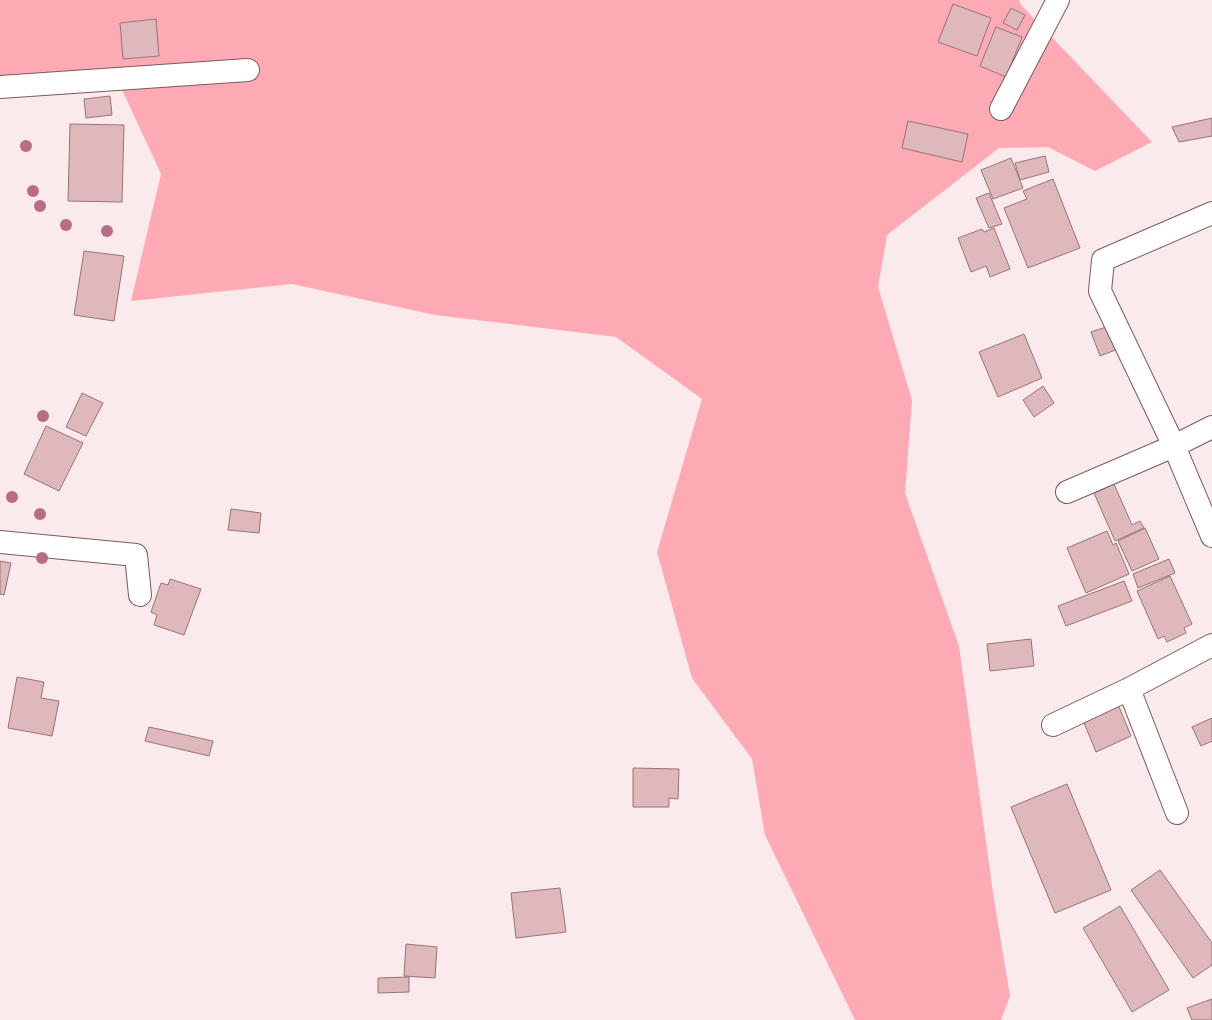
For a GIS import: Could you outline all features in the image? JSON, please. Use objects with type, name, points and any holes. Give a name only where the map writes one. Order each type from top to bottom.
[{"type":"street","points":[[1001,109],[1058,0]]},
{"type":"street","points":[[0,87],[248,70]]},
{"type":"street","points":[[1212,212],[1103,260],[1100,291],[1174,446],[1212,536]]},
{"type":"street","points":[[1067,492],[1174,446],[1212,427]]},
{"type":"street","points":[[0,542],[136,556],[140,595]]},
{"type":"street","points":[[1053,725],[1129,689],[1212,645]]},
{"type":"street","points":[[1129,689],[1177,813]]},
{"type":"shaded area","points":[[0,0],[1019,0],[1021,5],[1152,142],[1095,171],[1048,147],[999,148],[887,235],[878,287],[912,400],[905,493],[959,646],[993,893],[1010,996],[1001,1020],[855,1020],[765,835],[752,759],[692,678],[657,552],[702,399],[616,337],[435,315],[292,284],[131,301],[161,174],[118,81],[0,97]]},
{"type":"building","points":[[953,4],[991,18],[977,56],[938,42]]},
{"type":"building","points":[[1011,8],[1025,15],[1017,30],[1003,23]]},
{"type":"building","points":[[156,19],[159,56],[123,59],[120,23]]},
{"type":"building","points":[[996,27],[1022,37],[1006,77],[980,66]]},
{"type":"building","points":[[110,96],[112,115],[86,118],[84,99]]},
{"type":"building","points":[[1212,118],[1212,136],[1179,142],[1172,127]]},
{"type":"building","points":[[908,121],[968,134],[962,162],[902,148]]},
{"type":"building","points":[[70,124],[124,125],[122,202],[68,201]]},
{"type":"building","points":[[1045,156],[1049,172],[1020,180],[1015,163]]},
{"type":"building","points":[[1011,158],[1023,188],[993,199],[981,170]]},
{"type":"building","points":[[1053,179],[1080,248],[1028,268],[1004,208],[1027,199],[1023,191]]},
{"type":"building","points":[[989,193],[1002,224],[989,228],[976,198]]},
{"type":"building","points":[[994,228],[1010,269],[990,277],[986,266],[971,272],[958,238],[982,229],[984,232]]},
{"type":"building","points":[[84,251],[124,256],[114,321],[74,315]]},
{"type":"building","points":[[1109,326],[1118,349],[1100,356],[1091,332]]},
{"type":"building","points":[[1024,334],[1042,378],[998,397],[979,352]]},
{"type":"building","points":[[1043,386],[1054,403],[1034,417],[1023,400]]},
{"type":"building","points":[[82,393],[103,403],[86,436],[66,427]]},
{"type":"building","points":[[46,426],[83,443],[59,491],[24,474]]},
{"type":"building","points":[[1114,484],[1132,525],[1140,521],[1144,528],[1115,541],[1094,493]]},
{"type":"building","points":[[231,509],[261,513],[259,533],[228,530]]},
{"type":"building","points":[[1145,528],[1159,559],[1132,571],[1118,541]]},
{"type":"building","points":[[1107,531],[1113,545],[1116,543],[1129,574],[1086,593],[1067,548]]},
{"type":"building","points":[[1169,559],[1175,573],[1138,588],[1133,574]]},
{"type":"building","points":[[0,561],[11,563],[4,595],[0,594]]},
{"type":"building","points":[[1170,576],[1192,624],[1184,628],[1186,633],[1167,642],[1164,636],[1158,639],[1137,591]]},
{"type":"building","points":[[170,579],[201,589],[184,635],[154,625],[157,615],[151,612],[161,583],[168,585]]},
{"type":"building","points":[[1124,581],[1132,601],[1066,626],[1058,606]]},
{"type":"building","points":[[1031,639],[1034,666],[990,671],[987,644]]},
{"type":"building","points":[[17,677],[44,682],[41,698],[59,701],[52,736],[8,728]]},
{"type":"building","points":[[1117,702],[1131,736],[1096,752],[1082,718]]},
{"type":"building","points":[[1212,718],[1212,741],[1201,746],[1192,727]]},
{"type":"building","points":[[149,727],[213,741],[209,756],[145,741]]},
{"type":"building","points":[[633,768],[679,769],[678,799],[669,798],[669,807],[633,807]]},
{"type":"building","points":[[1067,784],[1111,890],[1055,913],[1011,807]]},
{"type":"building","points":[[1160,870],[1212,943],[1212,965],[1193,978],[1131,890]]},
{"type":"building","points":[[560,888],[566,932],[516,938],[511,893]]},
{"type":"building","points":[[1120,906],[1169,990],[1132,1012],[1083,928]]},
{"type":"building","points":[[406,944],[437,947],[435,978],[404,976]]},
{"type":"building","points":[[409,977],[409,992],[378,993],[378,978]]},
{"type":"building","points":[[1212,999],[1212,1020],[1192,1020],[1187,1008]]}]
